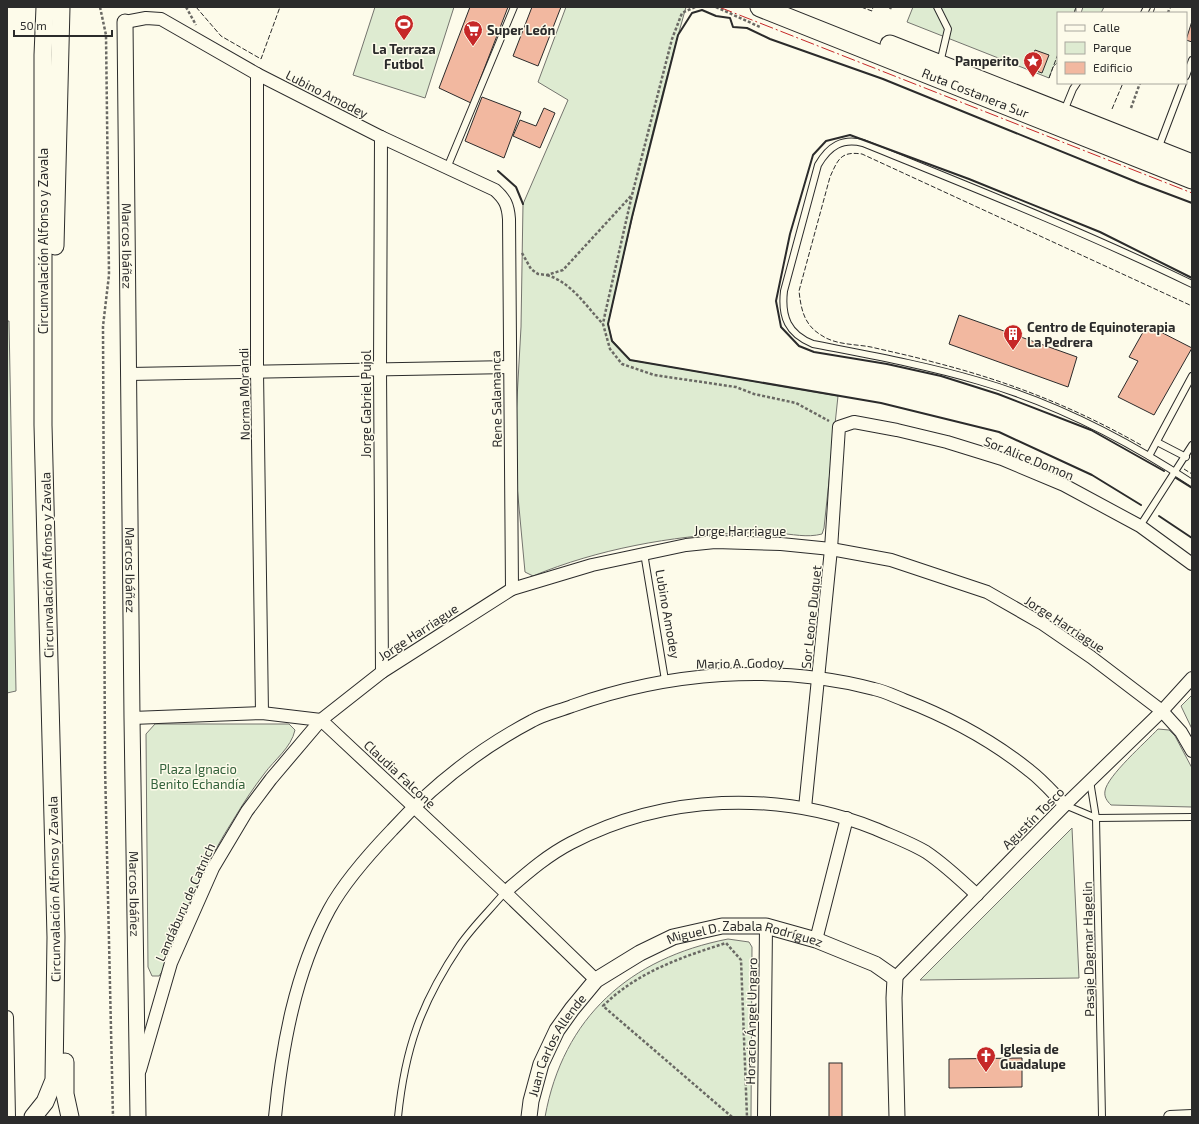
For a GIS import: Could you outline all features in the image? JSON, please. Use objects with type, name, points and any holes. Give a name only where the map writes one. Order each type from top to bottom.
[{"type":"main road","name":"Circunvalación Alfonso y Zavala","points":[[33,1117],[45,1102],[54,1080],[56,937],[43,426],[43,55],[45,7]]},
{"type":"main road","name":"Circunvalación Alfonso y Zavala","points":[[61,7],[53,314],[65,1094],[70,1117]]},
{"type":"main road","name":"Ruta Costanera Sur","points":[[760,7],[1192,179]]},
{"type":"main road","name":"Ruta Costanera Sur","points":[[795,7],[1192,164]]},
{"type":"street","name":"Lubino Amodey","points":[[125,22],[146,18],[161,19],[257,74],[381,137],[494,190],[504,198],[508,209]]},
{"type":"street","name":"Marcos Ibáñez","points":[[125,22],[132,718],[139,1075],[138,1117]]},
{"type":"street","name":"Norma Morandi","points":[[257,74],[257,372],[262,713]]},
{"type":"street","name":"Jorge Gabriel Pujol","points":[[381,137],[380,369],[382,672]]},
{"type":"street","name":"Rene Salamanca","points":[[508,209],[512,589]]},
{"type":"street","points":[[129,374],[510,367]]},
{"type":"street","name":"Sor Alice Domon","points":[[839,427],[854,422],[897,430],[947,442],[1002,459],[1064,485],[1140,526],[1192,564]]},
{"type":"street","name":"Sor Leone Duquet","points":[[805,808],[831,549],[839,427]]},
{"type":"street","name":"Jorge Harriague","points":[[321,720],[382,672],[512,589],[592,564],[686,545],[715,542],[782,544],[831,549],[891,560],[987,592],[1043,624],[1091,657],[1162,711],[1181,732],[1192,751]]},
{"type":"street","name":"Mario A. Godoy","points":[[275,1117],[279,1075],[299,984],[312,945],[330,908],[371,852],[413,806],[471,758],[534,720],[595,698],[665,680],[746,674],[819,678],[875,689],[930,710],[981,738],[1030,771],[1065,805]]},
{"type":"street","name":"Agustín Tosco","points":[[895,978],[1090,780],[1162,711],[1192,678]]},
{"type":"street","points":[[132,718],[262,713],[321,720]]},
{"type":"street","name":"Claudia Falcone","points":[[321,720],[505,892],[596,980]]},
{"type":"street","name":"Landáburu de Catnich","points":[[139,1075],[171,962],[213,868],[247,811],[271,779],[321,720]]},
{"type":"street","points":[[505,892],[543,860],[595,831],[641,815],[700,804],[751,802],[805,808],[847,818],[925,852],[954,874],[977,895]]},
{"type":"street","points":[[816,940],[847,818]]},
{"type":"street","name":"Miguel D. Zabala Rodríguez","points":[[596,980],[640,953],[673,937],[722,926],[766,926],[816,940],[875,964],[895,978]]},
{"type":"street","name":"Horacio Ángel Ungaro","points":[[764,1117],[766,926]]},
{"type":"street","points":[[895,978],[894,998],[897,1117]]},
{"type":"street","name":"Juan Carlos Allende","points":[[529,1117],[531,1101],[541,1064],[557,1030],[596,980]]},
{"type":"street","points":[[7,1017],[8,1117]]},
{"type":"street","points":[[1170,1117],[1192,1116]]},
{"type":"lane","points":[[447,168],[514,7]]},
{"type":"lane","points":[[937,7],[948,29],[939,64]]},
{"type":"lane","points":[[1187,73],[1192,60]]},
{"type":"lane","points":[[1063,113],[1076,84]]},
{"type":"lane","points":[[1158,150],[1183,84]]},
{"type":"lane","points":[[1192,284],[1125,251],[1040,214],[863,143],[851,140],[830,149],[818,165],[784,291],[783,305],[787,322],[794,334],[802,340],[813,344],[919,365],[980,381],[1030,398],[1072,415],[1149,456],[1192,483]]},
{"type":"lane","points":[[1149,456],[1192,376]]},
{"type":"lane","points":[[1157,442],[1186,457]]},
{"type":"lane","points":[[1140,526],[1186,457],[1192,445]]},
{"type":"lane","name":"Lubino Amodey","points":[[644,553],[665,680]]},
{"type":"lane","name":"Pasaje Dagmar Hagelin","points":[[1090,780],[1096,818],[1102,1117]]},
{"type":"lane","points":[[1065,805],[1096,818],[1192,817]]},
{"type":"lane","points":[[398,1117],[402,1079],[413,1036],[429,996],[461,944],[505,892]]},
{"type":"path","points":[[100,7],[106,35],[109,276],[103,326],[105,766],[113,1117]]},
{"type":"path","points":[[603,324],[632,195],[672,39],[682,13],[695,7]]},
{"type":"path","points":[[716,7],[760,27]]},
{"type":"path","points":[[1131,108],[1140,84]]},
{"type":"path","points":[[546,275],[563,270],[632,195]]},
{"type":"path","points":[[521,250],[531,269],[538,274],[559,279],[570,287],[603,324],[610,349],[622,364],[654,375],[736,387],[754,394],[796,403],[839,427]]},
{"type":"path","points":[[732,1117],[603,1006],[627,987],[663,965],[726,943],[741,960],[747,1117]]},
{"type":"green space","name":"La Terraza Futbol","points":[[375,7],[454,7],[425,98],[353,75]]},
{"type":"green space","points":[[566,7],[686,7],[654,125],[608,324],[612,340],[630,360],[838,396],[824,528],[822,534],[805,536],[772,533],[740,533],[688,537],[609,551],[583,558],[533,576],[525,572],[514,453],[521,327],[523,204],[568,100],[538,82]]},
{"type":"green space","points":[[913,7],[1076,7],[1076,12],[1057,12],[1057,63],[1053,67],[1049,78],[907,22]]},
{"type":"green space","points":[[1083,7],[1104,7],[1102,12],[1081,12]]},
{"type":"green space","points":[[7,321],[9,321],[16,691],[7,693]]},
{"type":"green space","points":[[1192,695],[1192,729],[1181,706]]},
{"type":"green space","name":"Plaza Ignacio Benito Echandía","points":[[155,724],[289,724],[295,730],[290,742],[264,774],[238,811],[214,853],[186,910],[164,969],[159,976],[152,976],[148,967],[146,734]]},
{"type":"green space","points":[[1158,729],[1169,730],[1175,736],[1192,768],[1192,807],[1111,805],[1105,795],[1107,785],[1119,768]]},
{"type":"green space","points":[[1072,828],[1079,978],[920,980]]},
{"type":"green space","points":[[728,939],[749,942],[752,947],[751,1117],[545,1117],[554,1081],[567,1050],[585,1022],[606,998],[632,977],[661,961],[693,948]]},
{"type":"building","name":"Super León","points":[[470,7],[508,7],[471,103],[439,88]]},
{"type":"building","points":[[532,7],[561,7],[538,66],[513,56]]},
{"type":"building","points":[[1192,21],[1192,42],[1187,40]]},
{"type":"building","points":[[1035,50],[1049,55],[1042,73],[1028,68]]},
{"type":"building","points":[[482,97],[521,112],[504,158],[465,141]]},
{"type":"building","points":[[544,108],[555,113],[540,148],[513,136],[520,120],[536,126]]},
{"type":"building","name":"Centro de Equinoterapia La Pedrera","points":[[959,315],[1077,357],[1068,387],[949,344]]},
{"type":"building","name":"Centro de Equinoterapia La Pedrera","points":[[1147,325],[1192,348],[1154,415],[1118,397],[1138,361],[1129,357]]},
{"type":"building","name":"Iglesia de Guadalupe","points":[[1022,1058],[1022,1087],[949,1088],[949,1059]]},
{"type":"building","points":[[829,1063],[842,1063],[842,1117],[829,1117]]},
{"type":"fence","points":[[196,7],[221,36],[261,59],[280,7]]},
{"type":"fence","points":[[861,7],[872,11],[873,7]]},
{"type":"fence","points":[[1074,12],[1076,7]]},
{"type":"fence","points":[[1153,12],[1155,7]]},
{"type":"fence","points":[[1049,78],[1057,57]]},
{"type":"fence","points":[[1112,109],[1123,84]]},
{"type":"fence","points":[[1141,445],[1116,431],[1040,396],[961,369],[871,347],[832,341],[815,331],[804,316],[799,291],[830,177],[835,165],[845,155],[855,153],[862,154],[1192,306]]},
{"type":"fence","points":[[1184,469],[1192,474]]},
{"type":"wall","points":[[1141,505],[1092,475],[999,432],[881,403],[630,360],[612,341],[608,324],[632,217],[678,35],[692,13],[702,10],[716,16],[730,18],[733,27],[747,28],[770,39],[883,79],[1192,203]]},
{"type":"wall","points":[[1164,471],[1091,430],[998,394],[941,376],[887,364],[814,352],[799,346],[781,327],[776,301],[790,234],[813,155],[826,141],[850,135],[969,179],[1100,232],[1192,278]]},
{"type":"wall","points":[[498,171],[516,187],[523,204]]},
{"type":"wall","points":[[1176,478],[1192,488]]},
{"type":"wall","points":[[1159,516],[1192,538]]},
{"type":"power","points":[[719,7],[1192,193]]},
{"type":"place","name":"La Terraza Futbol","points":[[404,41]]},
{"type":"place","name":"Super León","points":[[473,47]]},
{"type":"place","name":"Pamperito","points":[[1033,78]]},
{"type":"place","name":"Centro de Equinoterapia La Pedrera","points":[[1013,351]]},
{"type":"place","name":"Iglesia de Guadalupe","points":[[986,1073]]}]
